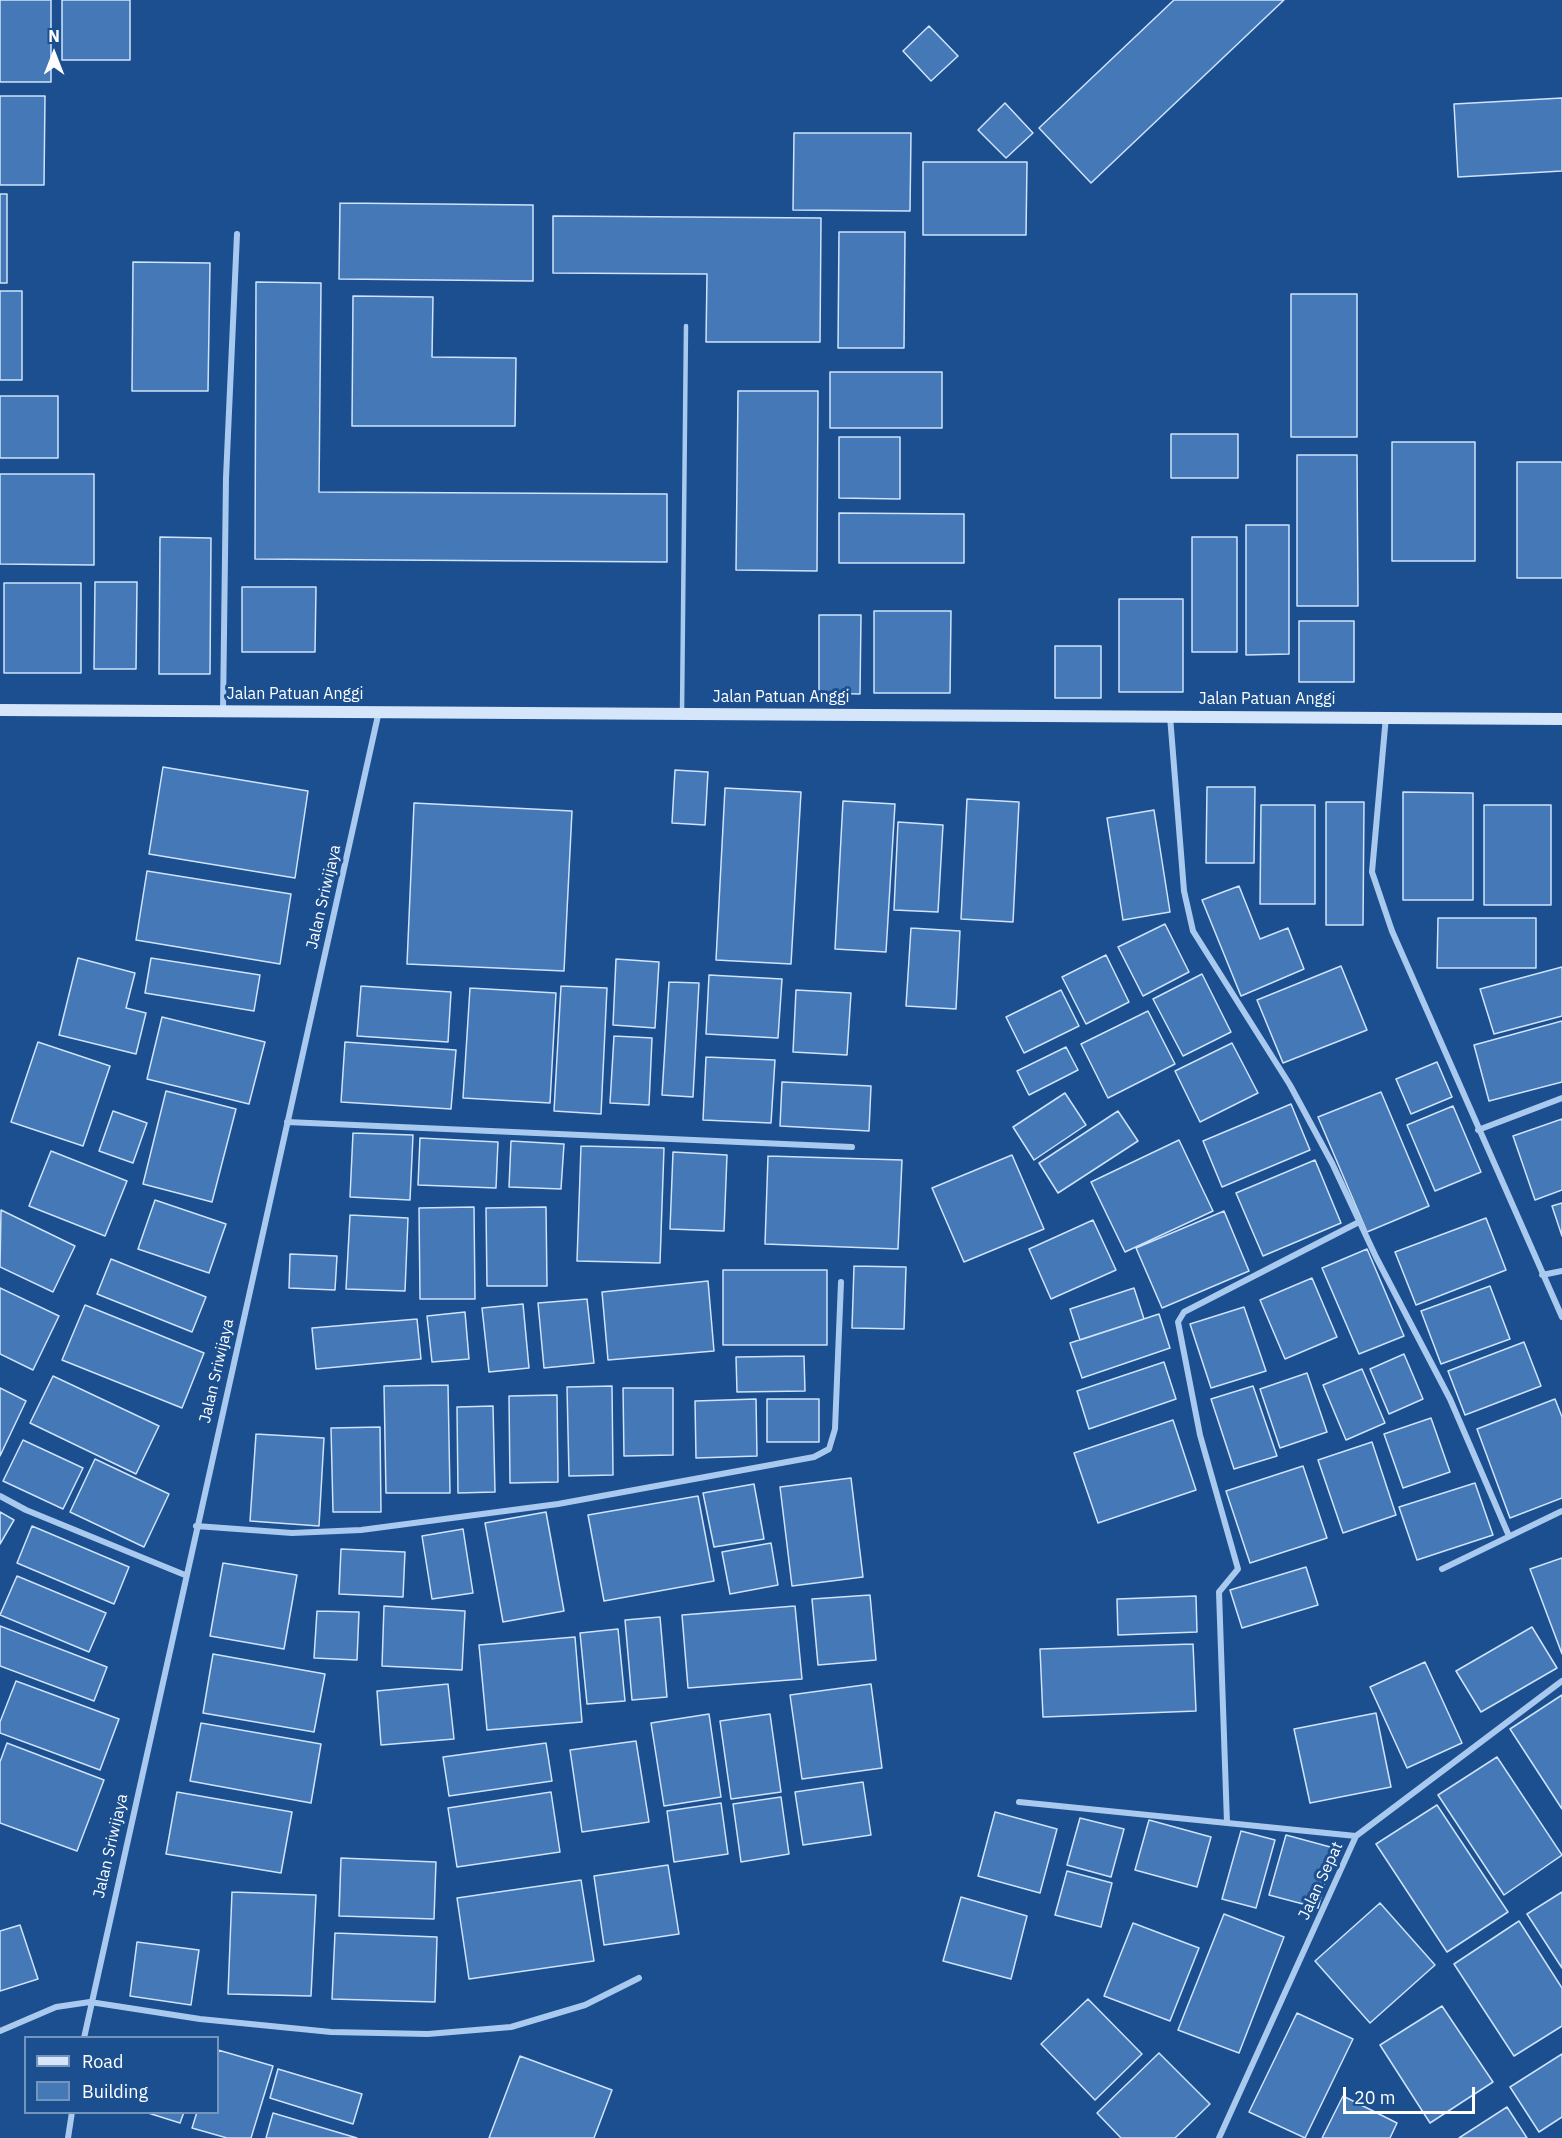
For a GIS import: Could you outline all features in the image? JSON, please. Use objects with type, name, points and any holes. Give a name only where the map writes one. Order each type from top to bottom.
[{"type":"street","points":[[224,711],[226,478],[237,234]]},
{"type":"street","name":"Jalan Patuan Anggi","points":[[0,710],[1386,716],[1562,719]]},
{"type":"street","name":"Jalan Sriwijaya","points":[[84,2036],[379,711]]},
{"type":"street","points":[[1170,715],[1188,918],[1211,961],[1290,1085],[1450,1399],[1509,1536]]},
{"type":"street","points":[[1386,716],[1372,872],[1392,932],[1562,1317]]},
{"type":"street","points":[[1478,1130],[1562,1098]]},
{"type":"street","points":[[287,1122],[852,1147]]},
{"type":"street","points":[[1227,1823],[1219,1592],[1236,1575],[1238,1569],[1200,1435],[1178,1322],[1184,1312],[1359,1222]]},
{"type":"street","points":[[1542,1275],[1562,1271]]},
{"type":"street","points":[[196,1526],[292,1533],[361,1530],[558,1504],[814,1457],[829,1449],[832,1443],[841,1282]]},
{"type":"street","points":[[0,1496],[26,1510],[185,1575]]},
{"type":"street","points":[[1442,1569],[1562,1511]]},
{"type":"street","name":"Jalan Sepat","points":[[1219,2138],[1356,1836],[1562,1681]]},
{"type":"street","points":[[1019,1802],[1356,1836]]},
{"type":"street","points":[[0,2031],[56,2007],[90,2002],[200,2019],[331,2032],[428,2034],[512,2027],[585,2005],[639,1978]]},
{"type":"street","points":[[68,2138],[72,2114]]},
{"type":"lane","points":[[681,713],[686,326]]},
{"type":"building","points":[[0,0],[51,0],[51,82],[0,82]]},
{"type":"building","points":[[62,0],[130,0],[130,60],[62,60]]},
{"type":"building","points":[[1174,0],[1284,0],[1091,183],[1039,128]]},
{"type":"building","points":[[929,26],[958,56],[931,81],[903,51]]},
{"type":"building","points":[[0,96],[45,96],[44,185],[0,185]]},
{"type":"building","points":[[1562,98],[1562,171],[1458,177],[1454,104]]},
{"type":"building","points":[[1005,103],[1033,133],[1006,158],[978,130]]},
{"type":"building","points":[[794,133],[911,133],[910,211],[793,210]]},
{"type":"building","points":[[923,162],[1027,162],[1026,235],[923,235]]},
{"type":"building","points":[[0,194],[7,194],[7,283],[0,283]]},
{"type":"building","points":[[340,203],[533,205],[533,281],[339,279]]},
{"type":"building","points":[[553,216],[821,218],[820,342],[706,342],[707,274],[553,273]]},
{"type":"building","points":[[839,232],[905,232],[904,348],[838,348]]},
{"type":"building","points":[[133,262],[210,263],[208,391],[132,391]]},
{"type":"building","points":[[256,282],[321,283],[319,492],[667,494],[667,562],[255,559]]},
{"type":"building","points":[[0,291],[22,291],[22,380],[0,380]]},
{"type":"building","points":[[1291,294],[1357,294],[1357,437],[1291,437]]},
{"type":"building","points":[[353,296],[433,297],[432,357],[516,358],[515,426],[352,426]]},
{"type":"building","points":[[830,372],[942,372],[942,428],[830,428]]},
{"type":"building","points":[[738,391],[818,391],[817,571],[736,570]]},
{"type":"building","points":[[0,396],[58,396],[58,458],[0,458]]},
{"type":"building","points":[[1171,434],[1238,434],[1238,478],[1171,478]]},
{"type":"building","points":[[839,437],[900,437],[900,499],[839,498]]},
{"type":"building","points":[[1392,442],[1475,442],[1475,561],[1392,561]]},
{"type":"building","points":[[1297,455],[1357,455],[1358,606],[1297,606]]},
{"type":"building","points":[[1517,462],[1562,462],[1562,578],[1517,578]]},
{"type":"building","points":[[0,474],[94,474],[94,565],[0,564]]},
{"type":"building","points":[[839,513],[964,514],[964,563],[839,563]]},
{"type":"building","points":[[1246,525],[1289,525],[1289,654],[1246,655]]},
{"type":"building","points":[[160,537],[211,538],[210,674],[159,674]]},
{"type":"building","points":[[1192,537],[1237,537],[1237,652],[1192,652]]},
{"type":"building","points":[[95,582],[137,582],[136,669],[94,669]]},
{"type":"building","points":[[4,583],[81,583],[81,673],[4,673]]},
{"type":"building","points":[[242,587],[316,587],[315,652],[242,652]]},
{"type":"building","points":[[1119,599],[1183,599],[1183,692],[1119,692]]},
{"type":"building","points":[[874,611],[951,611],[950,693],[874,693]]},
{"type":"building","points":[[819,615],[861,615],[860,694],[819,693]]},
{"type":"building","points":[[1299,621],[1354,621],[1354,682],[1299,682]]},
{"type":"building","points":[[1055,646],[1101,646],[1101,698],[1055,698]]},
{"type":"building","points":[[163,767],[308,791],[295,878],[149,854]]},
{"type":"building","points":[[675,770],[708,772],[705,825],[672,823]]},
{"type":"building","points":[[1207,787],[1255,787],[1254,863],[1206,863]]},
{"type":"building","points":[[725,788],[801,792],[791,964],[716,960]]},
{"type":"building","points":[[1403,792],[1473,793],[1473,900],[1403,900]]},
{"type":"building","points":[[967,799],[1019,802],[1013,922],[961,919]]},
{"type":"building","points":[[843,801],[895,804],[886,952],[835,949]]},
{"type":"building","points":[[1326,802],[1364,802],[1363,925],[1326,925]]},
{"type":"building","points":[[414,803],[572,811],[564,971],[407,964]]},
{"type":"building","points":[[1261,805],[1315,805],[1315,904],[1260,904]]},
{"type":"building","points":[[1484,805],[1551,805],[1551,905],[1484,905]]},
{"type":"building","points":[[1154,810],[1170,912],[1123,920],[1107,818]]},
{"type":"building","points":[[898,822],[943,825],[938,912],[894,910]]},
{"type":"building","points":[[147,871],[291,894],[280,964],[136,940]]},
{"type":"building","points":[[1239,886],[1260,939],[1288,928],[1304,969],[1241,996],[1202,900]]},
{"type":"building","points":[[1438,918],[1536,918],[1536,968],[1437,968]]},
{"type":"building","points":[[1165,924],[1189,972],[1143,996],[1118,947]]},
{"type":"building","points":[[911,928],[960,931],[956,1009],[906,1006]]},
{"type":"building","points":[[1106,955],[1129,1002],[1086,1024],[1062,977]]},
{"type":"building","points":[[78,958],[135,973],[126,1008],[146,1013],[136,1054],[59,1035]]},
{"type":"building","points":[[151,958],[260,975],[254,1011],[145,993]]},
{"type":"building","points":[[616,959],[659,962],[655,1028],[613,1025]]},
{"type":"building","points":[[1341,966],[1367,1030],[1283,1063],[1257,1000]]},
{"type":"building","points":[[1562,967],[1562,1016],[1494,1034],[1480,989]]},
{"type":"building","points":[[1202,974],[1231,1032],[1183,1056],[1153,999]]},
{"type":"building","points":[[709,975],[782,979],[778,1038],[706,1034]]},
{"type":"building","points":[[669,982],[699,983],[693,1097],[662,1095]]},
{"type":"building","points":[[361,986],[451,992],[448,1042],[357,1036]]},
{"type":"building","points":[[561,986],[607,988],[601,1114],[554,1111]]},
{"type":"building","points":[[470,988],[556,993],[550,1103],[463,1098]]},
{"type":"building","points":[[796,990],[851,993],[847,1055],[793,1052]]},
{"type":"building","points":[[1061,990],[1079,1026],[1024,1053],[1006,1017]]},
{"type":"building","points":[[1148,1011],[1175,1064],[1108,1098],[1081,1044]]},
{"type":"building","points":[[162,1017],[265,1042],[249,1104],[147,1079]]},
{"type":"building","points":[[1562,1021],[1562,1082],[1489,1101],[1474,1045]]},
{"type":"building","points":[[614,1036],[652,1038],[649,1105],[610,1103]]},
{"type":"building","points":[[38,1042],[110,1066],[83,1146],[11,1122]]},
{"type":"building","points":[[345,1042],[456,1050],[451,1109],[341,1102]]},
{"type":"building","points":[[1232,1043],[1258,1093],[1200,1122],[1175,1071]]},
{"type":"building","points":[[1066,1047],[1078,1070],[1029,1095],[1017,1071]]},
{"type":"building","points":[[706,1057],[775,1060],[771,1123],[703,1120]]},
{"type":"building","points":[[1437,1062],[1452,1097],[1411,1114],[1396,1079]]},
{"type":"building","points":[[782,1082],[871,1086],[869,1131],[780,1126]]},
{"type":"building","points":[[166,1091],[236,1109],[212,1202],[143,1184]]},
{"type":"building","points":[[1381,1092],[1429,1206],[1367,1232],[1318,1117]]},
{"type":"building","points":[[1065,1093],[1086,1125],[1034,1160],[1013,1127]]},
{"type":"building","points":[[1291,1104],[1310,1150],[1222,1187],[1203,1141]]},
{"type":"building","points":[[1453,1106],[1481,1172],[1435,1191],[1407,1125]]},
{"type":"building","points":[[113,1111],[147,1123],[133,1163],[99,1151]]},
{"type":"building","points":[[1118,1111],[1138,1141],[1058,1193],[1039,1163]]},
{"type":"building","points":[[1562,1119],[1562,1190],[1535,1200],[1513,1136]]},
{"type":"building","points":[[353,1133],[413,1135],[410,1200],[350,1197]]},
{"type":"building","points":[[420,1138],[498,1142],[496,1188],[418,1185]]},
{"type":"building","points":[[1179,1140],[1213,1211],[1125,1252],[1091,1182]]},
{"type":"building","points":[[511,1141],[564,1144],[561,1189],[509,1187]]},
{"type":"building","points":[[581,1146],[664,1148],[660,1263],[577,1261]]},
{"type":"building","points":[[51,1151],[127,1181],[105,1236],[29,1206]]},
{"type":"building","points":[[673,1152],[727,1155],[724,1231],[670,1229]]},
{"type":"building","points":[[1012,1155],[1044,1229],[964,1262],[932,1188]]},
{"type":"building","points":[[768,1156],[902,1160],[898,1249],[765,1244]]},
{"type":"building","points":[[1315,1160],[1341,1223],[1263,1256],[1236,1193]]},
{"type":"building","points":[[155,1200],[226,1224],[209,1273],[138,1249]]},
{"type":"building","points":[[1562,1203],[1562,1236],[1552,1206]]},
{"type":"building","points":[[474,1207],[475,1299],[420,1299],[419,1208]]},
{"type":"building","points":[[546,1207],[547,1286],[487,1286],[486,1208]]},
{"type":"building","points":[[1,1210],[75,1246],[53,1292],[0,1267]]},
{"type":"building","points":[[1224,1211],[1249,1271],[1162,1308],[1136,1248]]},
{"type":"building","points":[[350,1215],[408,1218],[405,1291],[346,1289]]},
{"type":"building","points":[[1486,1218],[1506,1270],[1416,1305],[1395,1252]]},
{"type":"building","points":[[1093,1220],[1116,1270],[1051,1299],[1029,1249]]},
{"type":"building","points":[[1367,1249],[1404,1336],[1359,1354],[1322,1268]]},
{"type":"building","points":[[290,1254],[337,1256],[335,1290],[289,1288]]},
{"type":"building","points":[[111,1259],[206,1297],[192,1332],[97,1294]]},
{"type":"building","points":[[854,1266],[906,1267],[904,1329],[852,1328]]},
{"type":"building","points":[[723,1270],[827,1270],[827,1345],[723,1345]]},
{"type":"building","points":[[1312,1278],[1337,1337],[1285,1359],[1260,1300]]},
{"type":"building","points":[[708,1281],[714,1351],[608,1360],[602,1292]]},
{"type":"building","points":[[1490,1286],[1510,1339],[1441,1364],[1421,1311]]},
{"type":"building","points":[[0,1288],[59,1316],[33,1370],[0,1354]]},
{"type":"building","points":[[1134,1288],[1144,1319],[1080,1340],[1070,1309]]},
{"type":"building","points":[[587,1299],[594,1363],[544,1368],[538,1303]]},
{"type":"building","points":[[523,1304],[529,1368],[489,1372],[482,1308]]},
{"type":"building","points":[[85,1305],[204,1353],[182,1408],[62,1360]]},
{"type":"building","points":[[1244,1307],[1266,1371],[1211,1388],[1190,1324]]},
{"type":"building","points":[[465,1312],[469,1359],[432,1362],[427,1316]]},
{"type":"building","points":[[1159,1314],[1170,1348],[1082,1378],[1070,1343]]},
{"type":"building","points":[[417,1319],[421,1359],[316,1369],[312,1328]]},
{"type":"building","points":[[1524,1342],[1541,1386],[1465,1415],[1448,1371]]},
{"type":"building","points":[[1404,1354],[1423,1399],[1389,1414],[1370,1369]]},
{"type":"building","points":[[804,1356],[805,1391],[737,1392],[736,1357]]},
{"type":"building","points":[[1164,1362],[1176,1399],[1089,1429],[1077,1391]]},
{"type":"building","points":[[1362,1369],[1385,1423],[1346,1440],[1323,1385]]},
{"type":"building","points":[[1307,1373],[1327,1432],[1280,1448],[1260,1389]]},
{"type":"building","points":[[53,1376],[159,1426],[136,1474],[30,1423]]},
{"type":"building","points":[[448,1385],[450,1493],[386,1493],[384,1386]]},
{"type":"building","points":[[612,1386],[613,1475],[569,1476],[567,1387]]},
{"type":"building","points":[[1253,1386],[1277,1456],[1234,1469],[1211,1399]]},
{"type":"building","points":[[0,1388],[26,1401],[0,1456]]},
{"type":"building","points":[[623,1388],[673,1388],[673,1455],[624,1456]]},
{"type":"building","points":[[557,1395],[558,1482],[510,1483],[509,1396]]},
{"type":"building","points":[[756,1399],[757,1456],[696,1458],[695,1401]]},
{"type":"building","points":[[767,1399],[819,1399],[819,1442],[767,1442]]},
{"type":"building","points":[[1555,1399],[1562,1417],[1562,1498],[1510,1518],[1477,1429]]},
{"type":"building","points":[[493,1406],[495,1492],[458,1493],[457,1407]]},
{"type":"building","points":[[1431,1418],[1450,1472],[1403,1488],[1384,1434]]},
{"type":"building","points":[[1173,1420],[1196,1490],[1098,1523],[1074,1453]]},
{"type":"building","points":[[380,1427],[381,1512],[333,1512],[331,1428]]},
{"type":"building","points":[[256,1434],[324,1438],[319,1526],[250,1521]]},
{"type":"building","points":[[23,1440],[83,1468],[63,1509],[3,1481]]},
{"type":"building","points":[[1372,1442],[1396,1515],[1343,1533],[1318,1460]]},
{"type":"building","points":[[95,1459],[169,1494],[144,1547],[70,1512]]},
{"type":"building","points":[[1303,1466],[1327,1538],[1250,1563],[1226,1491]]},
{"type":"building","points":[[851,1478],[863,1577],[792,1586],[780,1487]]},
{"type":"building","points":[[1475,1483],[1493,1535],[1417,1560],[1399,1507]]},
{"type":"building","points":[[754,1484],[764,1539],[714,1547],[703,1493]]},
{"type":"building","points":[[698,1496],[714,1581],[604,1601],[588,1515]]},
{"type":"building","points":[[0,1512],[14,1520],[0,1544]]},
{"type":"building","points":[[546,1512],[564,1611],[503,1622],[485,1523]]},
{"type":"building","points":[[32,1526],[129,1567],[114,1604],[17,1563]]},
{"type":"building","points":[[463,1529],[473,1593],[432,1599],[422,1536]]},
{"type":"building","points":[[771,1543],[778,1585],[730,1594],[722,1552]]},
{"type":"building","points":[[341,1549],[405,1552],[403,1597],[339,1594]]},
{"type":"building","points":[[1562,1558],[1562,1654],[1530,1569]]},
{"type":"building","points":[[223,1563],[297,1575],[284,1649],[210,1636]]},
{"type":"building","points":[[1306,1567],[1318,1605],[1242,1628],[1230,1590]]},
{"type":"building","points":[[17,1576],[106,1613],[89,1652],[0,1615]]},
{"type":"building","points":[[870,1595],[876,1660],[818,1665],[812,1599]]},
{"type":"building","points":[[1196,1596],[1197,1632],[1118,1635],[1117,1599]]},
{"type":"building","points":[[384,1606],[465,1611],[462,1670],[382,1666]]},
{"type":"building","points":[[795,1606],[802,1679],[688,1688],[682,1615]]},
{"type":"building","points":[[317,1611],[359,1612],[357,1660],[314,1658]]},
{"type":"building","points":[[660,1617],[667,1697],[632,1700],[625,1620]]},
{"type":"building","points":[[0,1626],[107,1667],[94,1701],[0,1666]]},
{"type":"building","points":[[1532,1627],[1557,1668],[1481,1712],[1456,1671]]},
{"type":"building","points":[[618,1629],[625,1701],[587,1704],[580,1633]]},
{"type":"building","points":[[575,1637],[582,1722],[487,1730],[479,1645]]},
{"type":"building","points":[[1193,1644],[1196,1711],[1043,1717],[1040,1649]]},
{"type":"building","points":[[213,1654],[325,1674],[314,1732],[203,1713]]},
{"type":"building","points":[[1425,1662],[1462,1743],[1407,1768],[1370,1687]]},
{"type":"building","points":[[16,1681],[119,1719],[100,1770],[0,1733],[0,1722]]},
{"type":"building","points":[[448,1684],[454,1739],[381,1745],[377,1691]]},
{"type":"building","points":[[871,1684],[882,1768],[802,1779],[790,1695]]},
{"type":"building","points":[[1562,1695],[1562,1809],[1510,1729]]},
{"type":"building","points":[[1376,1713],[1391,1787],[1310,1803],[1294,1729]]},
{"type":"building","points":[[709,1714],[721,1797],[664,1806],[651,1723]]},
{"type":"building","points":[[770,1714],[781,1792],[731,1799],[720,1721]]},
{"type":"building","points":[[201,1723],[321,1744],[311,1803],[190,1781]]},
{"type":"building","points":[[636,1741],[649,1822],[582,1832],[570,1750]]},
{"type":"building","points":[[7,1743],[104,1780],[77,1851],[0,1823],[0,1762]]},
{"type":"building","points":[[546,1743],[552,1781],[449,1796],[443,1757]]},
{"type":"building","points":[[1497,1757],[1562,1855],[1504,1895],[1438,1795]]},
{"type":"building","points":[[863,1782],[871,1835],[803,1845],[795,1792]]},
{"type":"building","points":[[177,1792],[292,1812],[281,1873],[166,1854]]},
{"type":"building","points":[[551,1792],[560,1852],[457,1867],[448,1808]]},
{"type":"building","points":[[781,1797],[789,1854],[741,1862],[733,1804]]},
{"type":"building","points":[[721,1803],[728,1854],[674,1862],[667,1811]]},
{"type":"building","points":[[1437,1805],[1508,1912],[1447,1952],[1376,1844]]},
{"type":"building","points":[[995,1812],[1057,1829],[1040,1893],[978,1876]]},
{"type":"building","points":[[1080,1818],[1124,1829],[1111,1877],[1067,1865]]},
{"type":"building","points":[[1149,1820],[1211,1837],[1197,1887],[1135,1870]]},
{"type":"building","points":[[1241,1831],[1275,1840],[1256,1908],[1222,1899]]},
{"type":"building","points":[[1286,1835],[1334,1848],[1318,1908],[1269,1895]]},
{"type":"building","points":[[341,1858],[436,1862],[434,1919],[339,1916]]},
{"type":"building","points":[[668,1865],[679,1934],[604,1945],[594,1876]]},
{"type":"building","points":[[1067,1871],[1112,1883],[1101,1927],[1055,1915]]},
{"type":"building","points":[[581,1880],[594,1961],[469,1979],[457,1898]]},
{"type":"building","points":[[232,1892],[316,1895],[311,1996],[228,1994]]},
{"type":"building","points":[[1562,1892],[1562,1968],[1527,1914]]},
{"type":"building","points":[[961,1897],[1027,1916],[1011,1979],[943,1961]]},
{"type":"building","points":[[1380,1903],[1435,1965],[1370,2023],[1315,1961]]},
{"type":"building","points":[[1224,1914],[1284,1937],[1239,2053],[1178,2030]]},
{"type":"building","points":[[1519,1921],[1562,1988],[1562,2026],[1514,2056],[1454,1964]]},
{"type":"building","points":[[1133,1923],[1199,1948],[1170,2021],[1104,1996]]},
{"type":"building","points":[[20,1925],[38,1979],[0,1991],[0,1931]]},
{"type":"building","points":[[335,1933],[437,1937],[435,2002],[332,1999]]},
{"type":"building","points":[[137,1942],[199,1950],[191,2005],[130,1996]]},
{"type":"building","points":[[1088,1999],[1142,2054],[1095,2100],[1041,2044]]},
{"type":"building","points":[[1442,2006],[1493,2082],[1430,2123],[1380,2045]]},
{"type":"building","points":[[1297,2013],[1353,2039],[1305,2138],[1249,2112]]},
{"type":"building","points":[[219,2050],[273,2066],[251,2138],[227,2138],[192,2128],[196,2114],[219,2114]]},
{"type":"building","points":[[1159,2053],[1210,2104],[1175,2138],[1121,2138],[1097,2113]]},
{"type":"building","points":[[1562,2054],[1562,2117],[1539,2132],[1510,2087]]},
{"type":"building","points":[[520,2056],[612,2090],[594,2138],[489,2138]]},
{"type":"building","points":[[278,2069],[362,2094],[353,2124],[270,2098]]},
{"type":"building","points":[[1343,2096],[1397,2123],[1390,2138],[1322,2138]]},
{"type":"building","points":[[1507,2107],[1527,2138],[1459,2138]]},
{"type":"building","points":[[273,2113],[357,2138],[266,2138]]},
{"type":"building","points":[[151,2114],[183,2114],[180,2123]]}]
